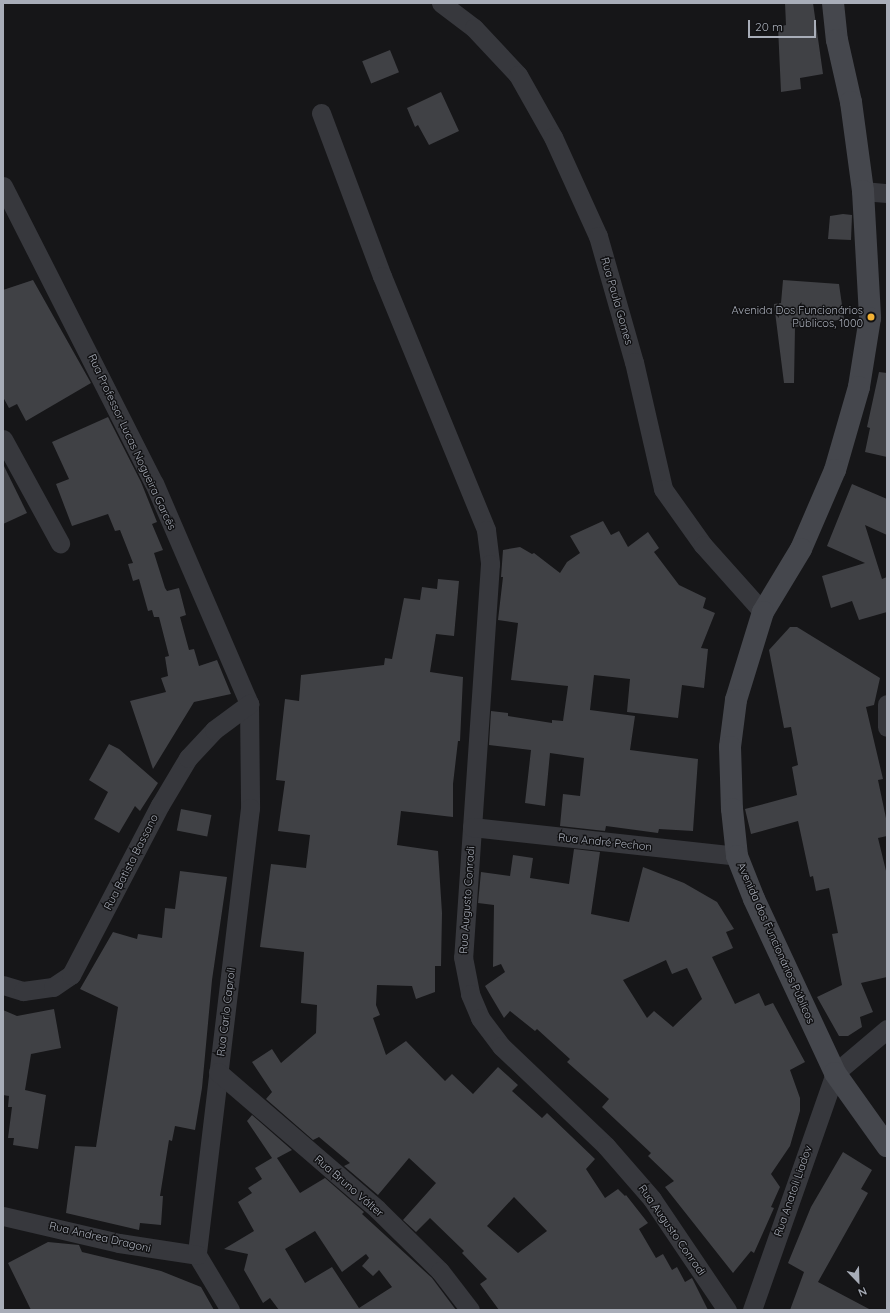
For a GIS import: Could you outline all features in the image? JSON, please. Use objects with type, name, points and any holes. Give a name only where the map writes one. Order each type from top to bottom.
[{"type":"street","name":"Rua Paula Gomes","points":[[441,3],[474,28],[518,75],[553,137],[598,236],[634,362],[663,489],[703,545],[763,612]]},
{"type":"street","name":"Avenida dos Funcionários Públicos","points":[[832,3],[837,40],[851,102],[863,191],[870,318],[859,387],[835,470],[801,549],[763,612],[736,700],[730,747],[732,809],[737,856],[835,1073],[887,1146]]},
{"type":"street","name":"Rua Augusto Conradi","points":[[321,113],[382,276],[486,530],[490,564],[463,957],[470,994],[480,1018],[500,1046],[606,1146],[652,1199],[727,1310]]},
{"type":"street","name":"Rua Professor Lucas Nogueira Garcês","points":[[3,186],[154,483],[249,704]]},
{"type":"street","points":[[863,191],[887,193]]},
{"type":"street","points":[[3,439],[60,543]]},
{"type":"street","name":"Rua Batista Bassano","points":[[3,985],[23,991],[53,987],[72,975],[160,805],[188,758],[214,730],[249,704]]},
{"type":"street","name":"Rua Carlo Caproli","points":[[197,1255],[250,808],[249,704]]},
{"type":"street","points":[[887,704],[887,727]]},
{"type":"street","name":"Rua André Pechon","points":[[472,827],[737,856]]},
{"type":"street","points":[[835,1073],[887,1029]]},
{"type":"street","name":"Rua Bruno Válter","points":[[218,1072],[377,1209],[440,1271],[470,1310]]},
{"type":"street","name":"Rua Anatoli Liadov","points":[[752,1310],[835,1073]]},
{"type":"street","name":"Rua Andrea Dragoni","points":[[3,1216],[119,1243],[197,1255]]},
{"type":"street","points":[[197,1255],[230,1310]]},
{"type":"building","points":[[785,3],[813,3],[823,74],[800,78],[801,89],[781,92],[778,27],[786,25]]},
{"type":"building","points":[[390,50],[399,72],[371,83],[362,61]]},
{"type":"building","points":[[441,92],[459,131],[429,145],[418,125],[415,127],[407,108]]},
{"type":"building","points":[[843,214],[852,215],[851,240],[828,239],[830,216]]},
{"type":"building","points":[[33,280],[91,383],[26,421],[17,404],[9,408],[3,397],[3,290]]},
{"type":"building","points":[[783,280],[839,284],[844,319],[795,327],[794,383],[784,383],[774,304],[781,303]]},
{"type":"building","points":[[879,372],[887,373],[887,457],[865,452],[870,428],[867,427]]},
{"type":"building","points":[[108,417],[141,482],[157,522],[152,524],[163,550],[154,553],[167,591],[179,588],[186,615],[180,617],[189,650],[194,649],[199,666],[217,660],[231,694],[194,702],[153,769],[130,701],[166,692],[161,678],[168,676],[165,657],[169,656],[159,617],[154,617],[152,610],[148,611],[139,579],[133,581],[128,564],[133,563],[120,530],[115,531],[108,514],[72,526],[56,484],[69,479],[52,442]]},
{"type":"building","points":[[3,464],[27,513],[3,524]]},
{"type":"building","points":[[852,484],[887,499],[887,535],[865,525],[882,579],[887,577],[887,612],[859,620],[852,601],[831,608],[822,576],[865,563],[827,546]]},
{"type":"building","points":[[603,521],[611,535],[619,531],[628,547],[648,532],[659,548],[654,552],[679,585],[706,598],[703,608],[715,613],[701,648],[708,649],[704,688],[682,685],[678,718],[627,712],[630,679],[594,675],[590,710],[635,716],[630,750],[698,759],[693,831],[659,829],[658,833],[606,826],[605,831],[560,826],[563,794],[580,796],[584,758],[550,753],[545,806],[525,803],[531,750],[489,745],[491,711],[508,713],[508,716],[552,723],[552,720],[563,721],[568,686],[511,680],[518,623],[498,620],[503,577],[501,577],[503,550],[520,547],[532,554],[534,553],[560,573],[567,562],[580,553],[570,536]]},
{"type":"building","points":[[438,579],[459,581],[454,636],[436,634],[430,672],[463,677],[460,741],[458,741],[453,784],[453,817],[401,811],[397,845],[438,851],[442,913],[441,966],[435,966],[435,992],[416,999],[412,986],[377,985],[376,1005],[380,1015],[373,1018],[386,1055],[406,1041],[445,1081],[452,1074],[473,1094],[498,1067],[518,1085],[512,1091],[542,1118],[547,1113],[595,1159],[586,1169],[605,1198],[618,1189],[625,1196],[626,1195],[648,1223],[639,1229],[656,1258],[663,1254],[672,1270],[677,1267],[685,1282],[692,1278],[708,1310],[499,1310],[480,1284],[487,1279],[462,1253],[464,1251],[430,1218],[416,1232],[403,1220],[436,1183],[409,1158],[378,1195],[344,1166],[350,1163],[319,1137],[313,1140],[266,1099],[272,1092],[252,1062],[272,1049],[281,1063],[316,1033],[317,1005],[301,1003],[304,952],[260,947],[271,864],[306,868],[310,835],[278,831],[285,781],[276,780],[285,699],[299,701],[301,675],[384,665],[385,658],[392,659],[404,598],[420,600],[422,587],[437,589]],"holes":[[[514,1197],[547,1231],[518,1253],[487,1226]]]},
{"type":"building","points":[[790,627],[797,627],[880,678],[874,705],[866,707],[883,779],[878,780],[887,823],[887,836],[878,838],[887,875],[887,977],[861,983],[873,1012],[860,1017],[862,1027],[848,1036],[839,1036],[817,997],[842,985],[832,934],[838,933],[829,888],[816,891],[813,876],[810,877],[798,821],[751,834],[745,809],[797,795],[792,767],[798,765],[791,727],[784,728],[769,650]]},
{"type":"building","points":[[109,744],[119,749],[158,783],[140,811],[135,806],[119,833],[94,819],[108,792],[89,780]]},
{"type":"building","points":[[181,809],[211,815],[207,837],[177,831]]},
{"type":"building","points":[[574,849],[600,852],[591,914],[629,922],[643,867],[684,883],[717,902],[734,929],[726,932],[733,948],[712,957],[735,1004],[759,993],[765,1006],[773,1003],[805,1062],[790,1070],[800,1098],[800,1111],[790,1146],[771,1174],[780,1187],[771,1207],[774,1208],[754,1253],[751,1251],[733,1273],[665,1187],[674,1181],[648,1156],[651,1153],[602,1107],[609,1099],[567,1062],[570,1059],[537,1029],[535,1031],[510,1011],[504,1018],[485,986],[505,972],[501,964],[493,967],[494,905],[478,903],[481,872],[510,876],[513,855],[533,858],[530,878],[569,884]],"holes":[[[666,960],[672,974],[687,968],[702,999],[673,1027],[654,1011],[647,1018],[623,980]]]},
{"type":"building","points":[[180,871],[227,877],[212,980],[202,1088],[195,1130],[175,1126],[172,1141],[169,1140],[160,1196],[163,1196],[161,1225],[140,1223],[139,1230],[66,1213],[75,1146],[96,1147],[118,1007],[80,989],[113,932],[137,939],[138,934],[162,938],[165,908],[175,909]]},
{"type":"building","points":[[54,1009],[61,1048],[31,1054],[25,1090],[46,1095],[38,1149],[13,1145],[14,1138],[8,1138],[12,1107],[8,1107],[9,1096],[3,1095],[3,1010],[17,1016]]},
{"type":"building","points":[[252,1115],[292,1150],[277,1158],[300,1193],[325,1178],[364,1212],[362,1214],[432,1278],[456,1310],[279,1310],[270,1298],[263,1303],[244,1270],[248,1254],[224,1249],[254,1231],[238,1202],[252,1193],[248,1188],[262,1179],[255,1168],[272,1158],[247,1121]],"holes":[[[315,1231],[342,1272],[366,1254],[369,1258],[362,1266],[373,1276],[379,1270],[392,1287],[359,1308],[332,1267],[305,1283],[285,1249]]]},
{"type":"building","points":[[843,1152],[872,1170],[861,1189],[868,1193],[818,1282],[871,1310],[790,1310],[804,1272],[788,1263],[811,1207]]},
{"type":"building","points":[[48,1242],[79,1245],[82,1252],[161,1271],[201,1287],[214,1310],[31,1310],[8,1263]]},
{"type":"place","name":"Avenida Dos Funcionários Públicos, 1000","points":[[871,317]]}]
